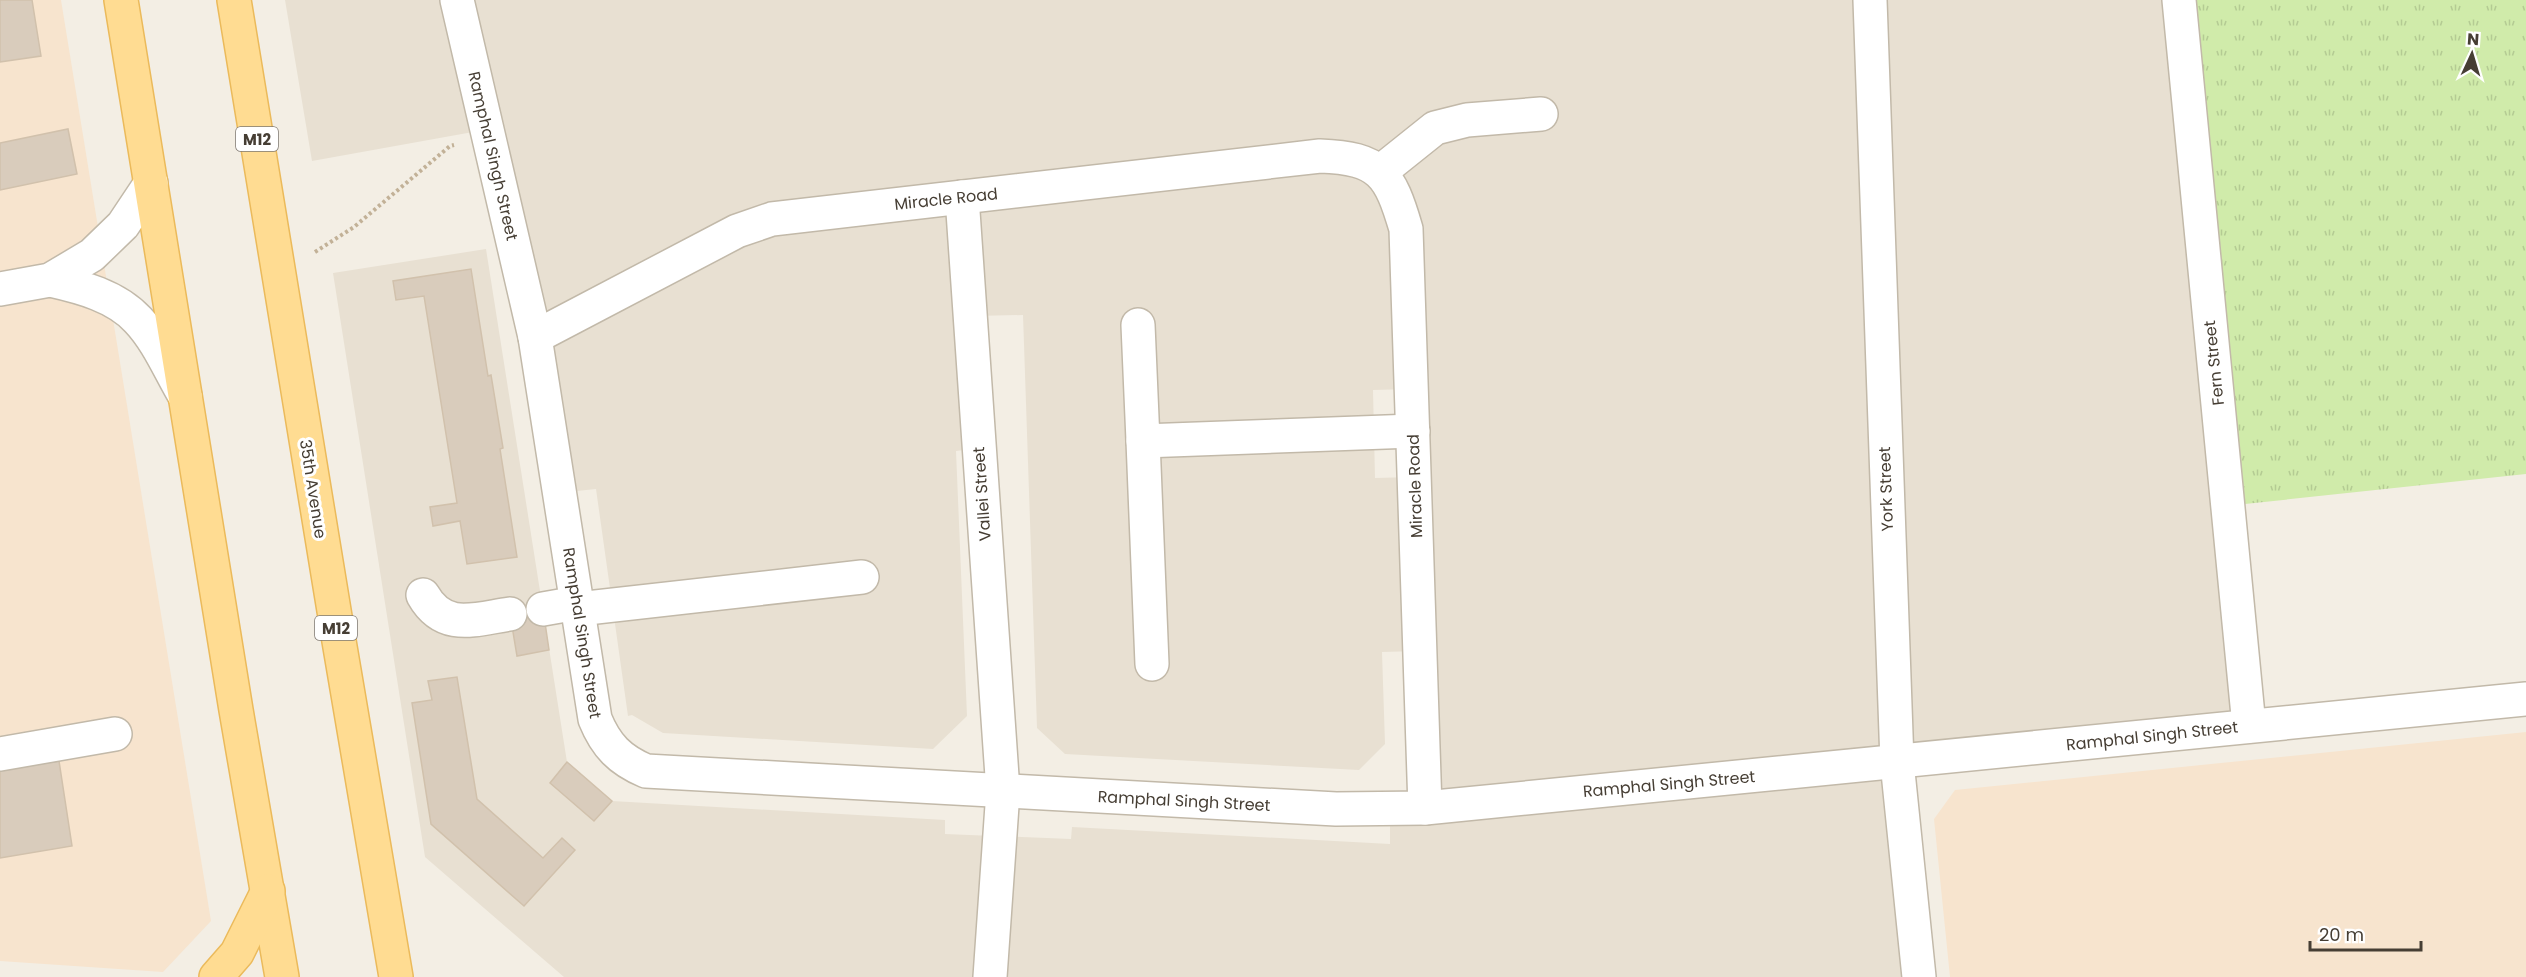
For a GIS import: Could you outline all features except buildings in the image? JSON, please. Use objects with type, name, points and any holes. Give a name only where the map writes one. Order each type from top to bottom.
[{"type":"main road","points":[[122,0],[282,977]]},
{"type":"main road","name":"35th Avenue","points":[[234,0],[396,977]]},
{"type":"main road","points":[[216,977],[237,953],[268,891]]},
{"type":"street","name":"Ramphal Singh Street","points":[[457,0],[535,337],[595,719],[602,736],[613,751],[628,764],[646,771],[1336,809],[1425,808],[2526,699]]},
{"type":"street","name":"York Street","points":[[1870,0],[1897,762],[1919,977]]},
{"type":"street","name":"Fern Street","points":[[2179,0],[2249,726]]},
{"type":"street","points":[[1380,172],[1428,133],[1441,126],[1467,120],[1541,114]]},
{"type":"street","name":"Miracle Road","points":[[535,337],[737,231],[789,216],[1320,156],[1354,159],[1367,163],[1380,172],[1391,185],[1406,229],[1425,808]]},
{"type":"street","points":[[0,289],[50,280],[92,255],[123,225],[151,183]]},
{"type":"street","name":"Vallei Street","points":[[962,197],[1003,791],[990,977]]},
{"type":"street","points":[[50,280],[93,292],[113,301],[138,319],[186,399]]},
{"type":"street","points":[[1138,325],[1152,664]]},
{"type":"street","points":[[1143,441],[1413,431]]},
{"type":"street","points":[[543,609],[862,577]]},
{"type":"street","points":[[423,595],[429,606],[450,620],[462,622],[510,614]]},
{"type":"street","points":[[0,754],[115,734]]},
{"type":"path","points":[[315,252],[354,227],[450,146],[489,139]]},
{"type":"shaded area","points":[[0,0],[61,0],[211,921],[163,972],[0,961]]},
{"type":"shaded area","points":[[285,0],[2178,0],[2247,724],[1895,761],[1917,977],[564,977],[425,857],[333,273],[486,249],[567,762],[612,801],[945,820],[945,834],[1071,839],[1072,827],[1390,844],[1390,808],[1424,807],[1418,651],[1382,652],[1385,744],[1359,770],[1065,754],[1037,728],[1023,315],[973,316],[981,448],[956,451],[967,716],[933,749],[663,733],[632,715],[628,716],[596,489],[557,493],[484,130],[312,161]],"holes":[[[1411,389],[1413,477],[1375,478],[1373,390]]]},
{"type":"shaded area","points":[[2526,732],[2526,977],[1950,977],[1934,819],[1955,790]]},
{"type":"green space","points":[[2196,0],[2526,0],[2526,474],[2245,504]]}]
